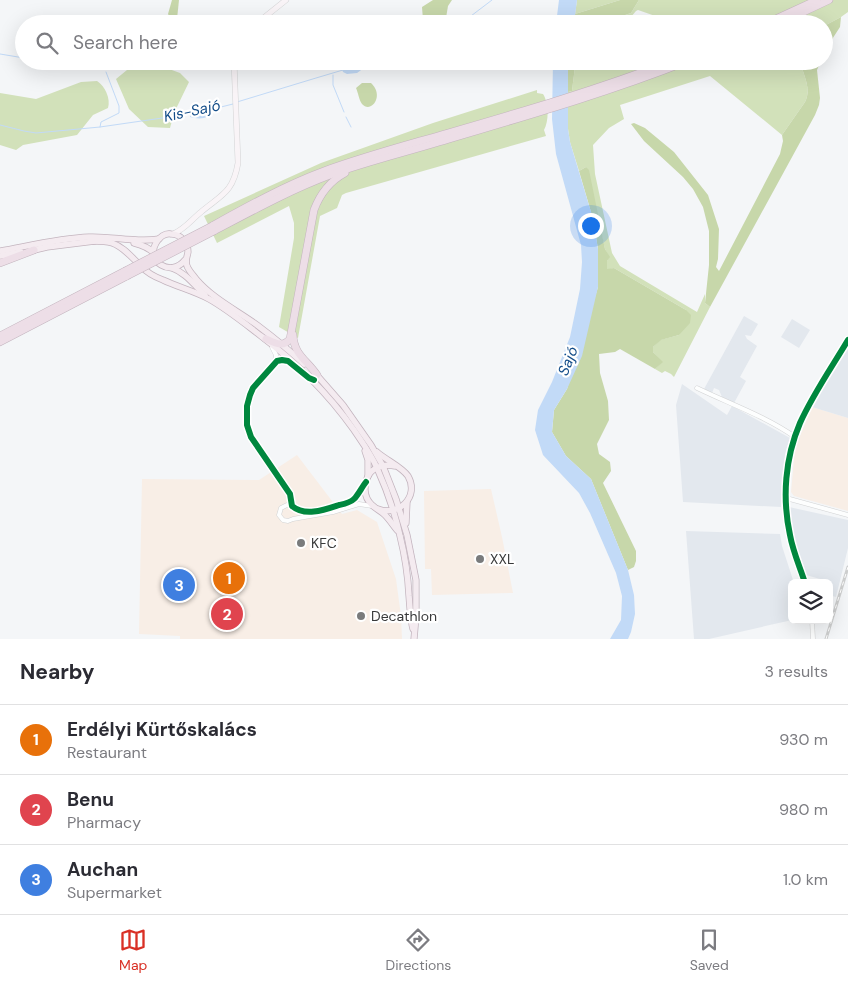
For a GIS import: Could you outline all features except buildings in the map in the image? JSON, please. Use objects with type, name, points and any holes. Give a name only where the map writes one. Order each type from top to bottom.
[{"type":"highway","points":[[784,15],[817,0]]},
{"type":"highway","points":[[797,15],[829,0]]},
{"type":"highway","points":[[606,88],[650,70]]},
{"type":"highway","points":[[213,228],[329,175],[661,70]]},
{"type":"highway","points":[[0,342],[277,192],[325,170],[361,158],[541,109]]},
{"type":"highway","points":[[266,339],[276,344],[286,344],[289,341],[293,329],[316,203],[336,178],[370,162]]},
{"type":"highway","points":[[0,263],[34,250]]},
{"type":"highway","points":[[1,335],[126,274]]},
{"type":"highway","points":[[293,329],[293,342],[296,351],[316,378]]},
{"type":"main road","points":[[267,15],[286,0]]},
{"type":"main road","points":[[210,300],[185,275],[159,264],[155,258],[154,246],[165,235],[180,231],[200,212],[217,200],[228,189],[235,176],[238,157],[234,70]]},
{"type":"main road","points":[[171,268],[180,266],[188,252],[184,232],[186,226]]},
{"type":"main road","points":[[173,234],[181,238],[186,244]]},
{"type":"main road","points":[[0,251],[74,238],[89,237],[138,241],[159,239]]},
{"type":"main road","points":[[0,256],[107,240],[142,245],[154,253]]},
{"type":"main road","points":[[93,241],[112,243],[122,248],[150,274],[210,300],[250,327],[316,378],[380,467]]},
{"type":"main road","points":[[185,260],[195,278],[209,292],[282,344],[343,405],[371,445],[382,457],[404,472],[411,488],[404,536]]},
{"type":"main road","points":[[355,431],[367,456],[369,470],[366,495],[370,503],[386,516],[404,536]]},
{"type":"main road","points":[[371,445],[404,536],[410,617],[414,636]]},
{"type":"main road","points":[[367,479],[373,470],[380,467],[389,465],[397,467]]},
{"type":"main road","points":[[376,508],[384,511],[396,510],[408,500]]},
{"type":"street","points":[[250,327],[252,331],[274,349],[276,356],[274,363]]},
{"type":"street","points":[[804,579],[789,534],[786,498],[788,462],[795,437],[808,406],[848,340]]},
{"type":"street","points":[[293,519],[295,513],[290,494],[253,440],[248,429],[247,406],[251,392],[257,383],[274,363],[280,360],[288,361],[309,378],[316,378]]},
{"type":"street","points":[[697,388],[759,416],[795,437]]},
{"type":"street","points":[[286,505],[308,512],[319,511],[348,502],[354,499],[367,479]]},
{"type":"street","points":[[287,489],[288,501],[280,509],[280,517],[286,521],[333,512],[359,504],[376,508]]},
{"type":"street","points":[[786,498],[848,515]]},
{"type":"street","points":[[812,624],[813,639]]},
{"type":"shaded area","points":[[744,316],[758,324],[751,336],[745,335],[747,339],[757,346],[740,377],[746,381],[734,403],[722,397],[719,390],[714,388],[712,393],[704,389]]},
{"type":"shaded area","points":[[792,319],[810,330],[799,348],[781,337]]},
{"type":"shaded area","points":[[848,346],[848,418],[812,407]]},
{"type":"shaded area","points":[[682,384],[727,415],[732,406],[790,438],[785,454],[781,507],[683,502],[676,405]]},
{"type":"shaded area","points":[[812,407],[848,418],[848,511],[794,496],[791,492],[795,448]]},
{"type":"shaded area","points":[[297,455],[342,514],[357,510],[377,522],[396,579],[402,639],[180,639],[180,636],[139,634],[142,479],[259,480]]},
{"type":"shaded area","points":[[491,489],[513,593],[432,595],[431,569],[425,569],[424,491]]},
{"type":"shaded area","points":[[789,507],[848,520],[848,548],[836,597],[833,596],[833,579],[820,579],[806,575],[792,537]]},
{"type":"shaded area","points":[[686,531],[780,534],[793,579],[788,579],[788,621],[709,639],[694,639]]},
{"type":"green space","points":[[172,0],[179,0],[177,15],[168,14]]},
{"type":"green space","points":[[433,0],[452,0],[448,6],[446,15],[423,15],[422,7]]},
{"type":"green space","points":[[577,0],[620,0],[575,14]]},
{"type":"green space","points":[[620,0],[639,0],[631,13],[625,15],[575,14]]},
{"type":"green space","points":[[639,0],[848,0],[848,12],[833,21],[833,15],[652,15],[638,10],[633,15],[625,15],[631,13]]},
{"type":"green space","points":[[841,17],[840,27],[833,38],[833,21]]},
{"type":"green space","points":[[127,70],[172,70],[180,73],[189,82],[174,113],[170,128],[148,127],[129,109],[116,79]]},
{"type":"green space","points":[[568,70],[574,70],[572,91],[568,92]]},
{"type":"green space","points":[[574,70],[803,70],[808,92],[807,97],[782,135],[710,76],[620,105],[624,119],[609,128],[593,145],[595,174],[612,253],[620,266],[697,312],[705,294],[705,303],[710,307],[674,377],[665,371],[662,373],[655,369],[662,362],[653,352],[653,347],[660,340],[679,335],[686,310],[614,268],[607,270],[609,257],[605,249],[586,167],[579,171],[570,142],[568,92],[572,91]]},
{"type":"green space","points":[[803,70],[817,70],[820,98],[815,115],[710,307],[705,303],[709,265],[709,231],[703,207],[693,189],[683,177],[644,141],[631,124],[634,123],[645,128],[674,152],[708,195],[719,229],[716,267],[719,271],[780,154],[783,141],[782,135],[805,102],[808,92]]},
{"type":"green space","points":[[97,81],[107,93],[108,108],[93,115],[77,135],[23,145],[16,150],[0,145],[0,93],[36,99],[81,82]]},
{"type":"green space","points":[[362,83],[371,83],[377,93],[375,102],[369,107],[362,104],[356,88]]},
{"type":"green space","points":[[537,90],[537,93],[543,94],[547,107],[544,130],[546,136],[346,193],[342,195],[337,208],[320,216],[298,338],[279,327],[294,238],[294,223],[289,206],[217,243],[204,216],[321,163],[433,123]]},
{"type":"green space","points":[[586,167],[589,170],[605,249],[610,257],[607,261],[607,269],[614,268],[686,310],[691,315],[690,323],[679,335],[661,340],[653,347],[653,352],[663,362],[655,369],[620,349],[615,352],[599,354],[600,373],[608,401],[609,420],[597,444],[599,454],[610,462],[611,471],[603,483],[636,551],[634,567],[628,570],[591,479],[566,456],[552,432],[554,410],[567,389],[598,287],[598,249],[591,212],[579,171]]},
{"type":"water","points":[[559,0],[577,0],[575,15],[557,15]]},
{"type":"water","points":[[342,70],[361,70],[357,73],[347,74]]},
{"type":"water","name":"Sajó","points":[[553,70],[568,70],[568,129],[595,231],[598,249],[598,287],[582,356],[567,389],[554,410],[552,432],[566,456],[591,479],[628,570],[634,595],[635,614],[628,639],[610,639],[621,620],[622,596],[616,573],[590,513],[579,493],[543,455],[535,430],[538,410],[552,382],[570,337],[580,289],[582,262],[581,245],[556,154],[552,119]]},
{"type":"water","points":[[208,105],[213,108],[212,112],[207,116],[201,118],[190,117],[191,110]]},
{"type":"waterway","name":"Kis-Sajó","points":[[472,15],[492,0]]},
{"type":"waterway","points":[[0,54],[15,56]]},
{"type":"waterway","name":"Kis-Sajó","points":[[237,102],[343,70]]},
{"type":"waterway","points":[[100,127],[101,122],[119,113],[119,106],[106,72]]},
{"type":"waterway","points":[[333,75],[333,85],[344,112]]},
{"type":"waterway","name":"Kis-Sajó","points":[[213,109],[233,104]]},
{"type":"waterway","name":"Kis-Sajó","points":[[0,125],[36,133],[100,127],[190,114]]},
{"type":"waterway","points":[[346,117],[351,127]]},
{"type":"railway","points":[[826,639],[848,567]]},
{"type":"cycle path","points":[[804,579],[793,547],[786,507],[788,464],[795,436],[805,412],[848,340]]},
{"type":"cycle path","points":[[314,380],[288,361],[277,361],[253,388],[250,395],[247,406],[247,425],[251,437],[290,494],[292,506],[297,509],[315,512],[349,502],[356,497],[366,482]]},
{"type":"place","name":"KFC","points":[[301,543]]},
{"type":"place","name":"XXL","points":[[480,559]]},
{"type":"place","name":"Erdélyi Kürtőskalács","points":[[229,578]]},
{"type":"place","name":"Auchan","points":[[179,585]]},
{"type":"place","name":"Benu","points":[[227,614]]},
{"type":"place","name":"Decathlon","points":[[361,616]]}]
